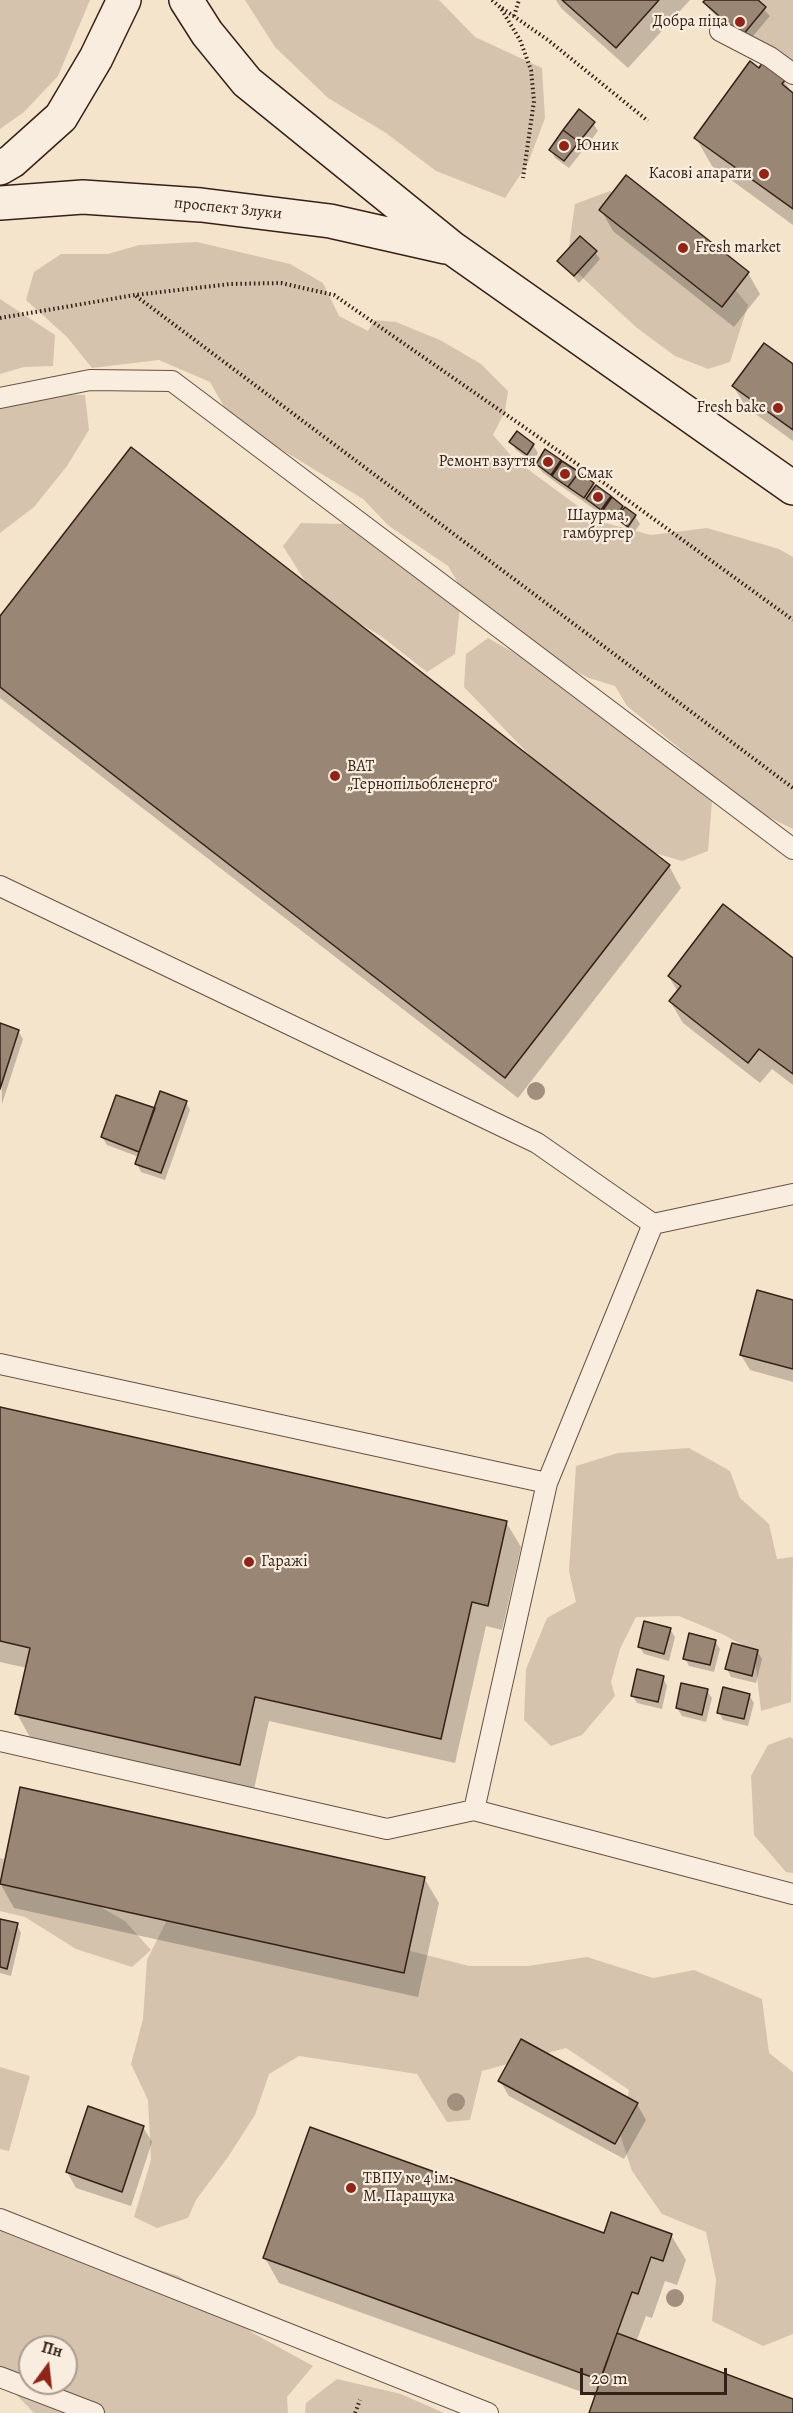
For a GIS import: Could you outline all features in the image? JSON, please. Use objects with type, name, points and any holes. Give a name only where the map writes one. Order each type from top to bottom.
[{"type":"main road","points":[[0,168],[12,161],[61,117],[96,58],[124,0]]},
{"type":"main road","name":"проспект Злуки","points":[[186,0],[207,33],[247,82],[452,248],[793,488]]},
{"type":"main road","name":"проспект Злуки","points":[[0,202],[83,197],[201,205],[330,221],[452,248]]},
{"type":"lane","points":[[720,31],[770,57],[793,74]]},
{"type":"lane","points":[[0,398],[90,380],[172,381],[793,849]]},
{"type":"lane","points":[[0,886],[537,1143],[653,1224],[793,1194]]},
{"type":"lane","points":[[474,1810],[547,1483],[653,1224]]},
{"type":"lane","points":[[0,1364],[547,1483]]},
{"type":"lane","points":[[0,1741],[387,1829],[474,1810],[793,1894]]},
{"type":"lane","points":[[0,2219],[488,2413]]},
{"type":"lane","points":[[0,2377],[94,2413]]},
{"type":"path","points":[[492,0],[548,40],[648,121]]},
{"type":"path","points":[[514,17],[519,0]]},
{"type":"path","points":[[500,7],[520,40],[531,70],[534,101],[523,178]]},
{"type":"path","points":[[0,318],[135,295],[230,284],[281,283],[333,295],[593,475],[793,620]]},
{"type":"path","points":[[135,295],[793,788]]},
{"type":"shaded area","points":[[0,0],[90,0],[58,76],[24,112],[0,129]]},
{"type":"shaded area","points":[[245,0],[439,0],[475,37],[542,68],[545,118],[528,163],[505,198],[436,171],[386,133],[328,98],[275,47]]},
{"type":"shaded area","points":[[728,0],[793,0],[793,65],[737,28]]},
{"type":"shaded area","points":[[610,191],[658,219],[719,270],[748,305],[730,362],[708,369],[675,356],[637,328],[572,268],[569,246],[575,204]]},
{"type":"shaded area","points":[[197,242],[290,264],[323,283],[339,316],[368,331],[374,320],[396,322],[440,340],[481,364],[508,391],[505,411],[493,435],[514,459],[598,521],[651,535],[707,528],[779,549],[793,557],[793,829],[732,799],[694,760],[627,706],[615,686],[589,678],[482,624],[448,566],[389,526],[363,499],[231,419],[210,382],[159,360],[92,368],[67,337],[26,300],[34,272],[61,254],[108,254],[139,245]]},
{"type":"shaded area","points":[[0,299],[55,335],[53,366],[24,367],[0,374]]},
{"type":"shaded area","points":[[43,393],[85,395],[89,430],[67,466],[34,507],[0,533],[0,405]]},
{"type":"shaded area","points":[[301,523],[344,524],[403,544],[460,606],[455,654],[427,672],[381,636],[315,597],[283,546]]},
{"type":"shaded area","points":[[488,638],[536,665],[712,801],[708,851],[682,861],[638,848],[565,792],[464,687],[466,654]]},
{"type":"shaded area","points":[[689,1448],[730,1471],[740,1498],[769,1524],[777,1559],[793,1557],[791,1702],[761,1711],[754,1651],[722,1634],[679,1616],[636,1617],[620,1649],[611,1682],[615,1696],[582,1735],[551,1746],[524,1720],[526,1669],[547,1618],[576,1602],[569,1571],[576,1466],[618,1453]]},
{"type":"shaded area","points":[[790,1737],[793,1739],[793,1873],[786,1872],[754,1835],[751,1776],[768,1745]]},
{"type":"shaded area","points":[[0,1858],[31,1867],[125,1921],[151,1950],[132,1967],[76,1949],[25,1917],[0,1911]]},
{"type":"shaded area","points":[[164,1888],[469,1966],[528,1966],[587,1957],[653,1978],[694,1970],[762,1999],[769,2053],[793,2072],[793,2334],[763,2346],[712,2321],[716,2280],[706,2232],[662,2214],[632,2171],[621,2137],[629,2090],[566,2048],[482,2071],[470,2120],[447,2122],[417,2074],[299,2056],[269,2074],[255,2115],[196,2200],[188,2218],[157,2228],[134,2217],[151,2160],[148,2100],[131,2064],[143,2019],[147,1960],[166,1922]]},
{"type":"shaded area","points":[[0,2067],[30,2076],[9,2151],[0,2149]]},
{"type":"shaded area","points":[[0,2224],[68,2241],[179,2276],[253,2333],[313,2366],[287,2397],[288,2413],[34,2413],[0,2378]]},
{"type":"shaded area","points":[[337,2379],[401,2394],[444,2413],[305,2413],[306,2403]]},
{"type":"building","points":[[562,0],[659,0],[616,48]]},
{"type":"building","name":"Добра піца","points":[[705,0],[758,0],[766,7],[742,36],[703,2]]},
{"type":"building","points":[[750,61],[759,68],[762,63],[785,80],[782,84],[793,93],[793,209],[694,138]]},
{"type":"building","points":[[579,109],[595,122],[579,142],[563,130]]},
{"type":"building","name":"Юник","points":[[563,130],[579,142],[564,161],[549,150]]},
{"type":"building","name":"Fresh market","points":[[626,175],[749,272],[722,307],[599,210]]},
{"type":"building","points":[[580,236],[597,251],[574,276],[557,261]]},
{"type":"building","name":"Fresh bake","points":[[764,343],[793,364],[793,430],[732,386]]},
{"type":"building","points":[[517,431],[534,444],[527,455],[509,442]]},
{"type":"building","name":"ВАТ „Тернопільобленерго“","points":[[131,447],[670,865],[505,1078],[0,687],[0,616]]},
{"type":"building","name":"Ремонт взуття","points":[[545,449],[561,460],[551,475],[536,464]]},
{"type":"building","name":"Смак","points":[[562,461],[579,472],[568,487],[552,476]]},
{"type":"building","points":[[579,472],[594,483],[584,498],[568,487]]},
{"type":"building","name":"Шаурма, гамбургер","points":[[596,485],[611,496],[601,510],[586,499]]},
{"type":"building","points":[[612,497],[623,506],[615,518],[603,510]]},
{"type":"building","points":[[625,507],[636,515],[628,527],[616,518]]},
{"type":"building","points":[[723,904],[793,958],[793,1074],[759,1049],[748,1063],[669,1001],[681,986],[668,976]]},
{"type":"building","points":[[0,1023],[19,1030],[0,1089]]},
{"type":"building","points":[[160,1091],[187,1101],[161,1173],[135,1164]]},
{"type":"building","points":[[116,1095],[155,1108],[139,1152],[101,1137]]},
{"type":"building","points":[[757,1290],[793,1300],[793,1369],[740,1355]]},
{"type":"building","name":"Гаражі","points":[[0,1407],[507,1521],[488,1606],[472,1602],[441,1739],[255,1697],[240,1765],[15,1714],[30,1648],[0,1641]]},
{"type":"building","points":[[644,1621],[671,1628],[664,1654],[638,1647]]},
{"type":"building","points":[[689,1633],[716,1640],[710,1665],[683,1659]]},
{"type":"building","points":[[732,1643],[758,1650],[752,1676],[725,1669]]},
{"type":"building","points":[[637,1669],[664,1676],[658,1702],[631,1696]]},
{"type":"building","points":[[681,1683],[708,1689],[702,1715],[676,1708]]},
{"type":"building","points":[[723,1687],[750,1694],[744,1719],[717,1713]]},
{"type":"building","points":[[20,1787],[425,1877],[404,1973],[0,1884]]},
{"type":"building","points":[[0,1919],[18,1923],[7,1969],[0,1967]]},
{"type":"building","points":[[521,2039],[638,2103],[615,2144],[498,2081]]},
{"type":"building","points":[[88,2106],[144,2126],[122,2192],[66,2172]]},
{"type":"building","points":[[310,2127],[604,2233],[611,2212],[672,2234],[663,2261],[651,2257],[638,2294],[632,2292],[600,2380],[263,2258]]},
{"type":"building","points":[[617,2333],[793,2399],[793,2413],[589,2413]]},
{"type":"place","name":"Добра піца","points":[[740,22]]},
{"type":"place","name":"Юник","points":[[564,146]]},
{"type":"place","name":"Касові апарати","points":[[764,174]]},
{"type":"place","name":"Fresh market","points":[[683,248]]},
{"type":"place","name":"Fresh bake","points":[[778,408]]},
{"type":"place","name":"Ремонт взуття","points":[[548,462]]},
{"type":"place","name":"Смак","points":[[565,474]]},
{"type":"place","name":"Шаурма, гамбургер","points":[[598,497]]},
{"type":"place","name":"ВАТ „Тернопільобленерго“","points":[[335,776]]},
{"type":"place","name":"Гаражі","points":[[249,1562]]},
{"type":"place","name":"ТВПУ № 4 ім. М. Паращука","points":[[351,2188]]}]
